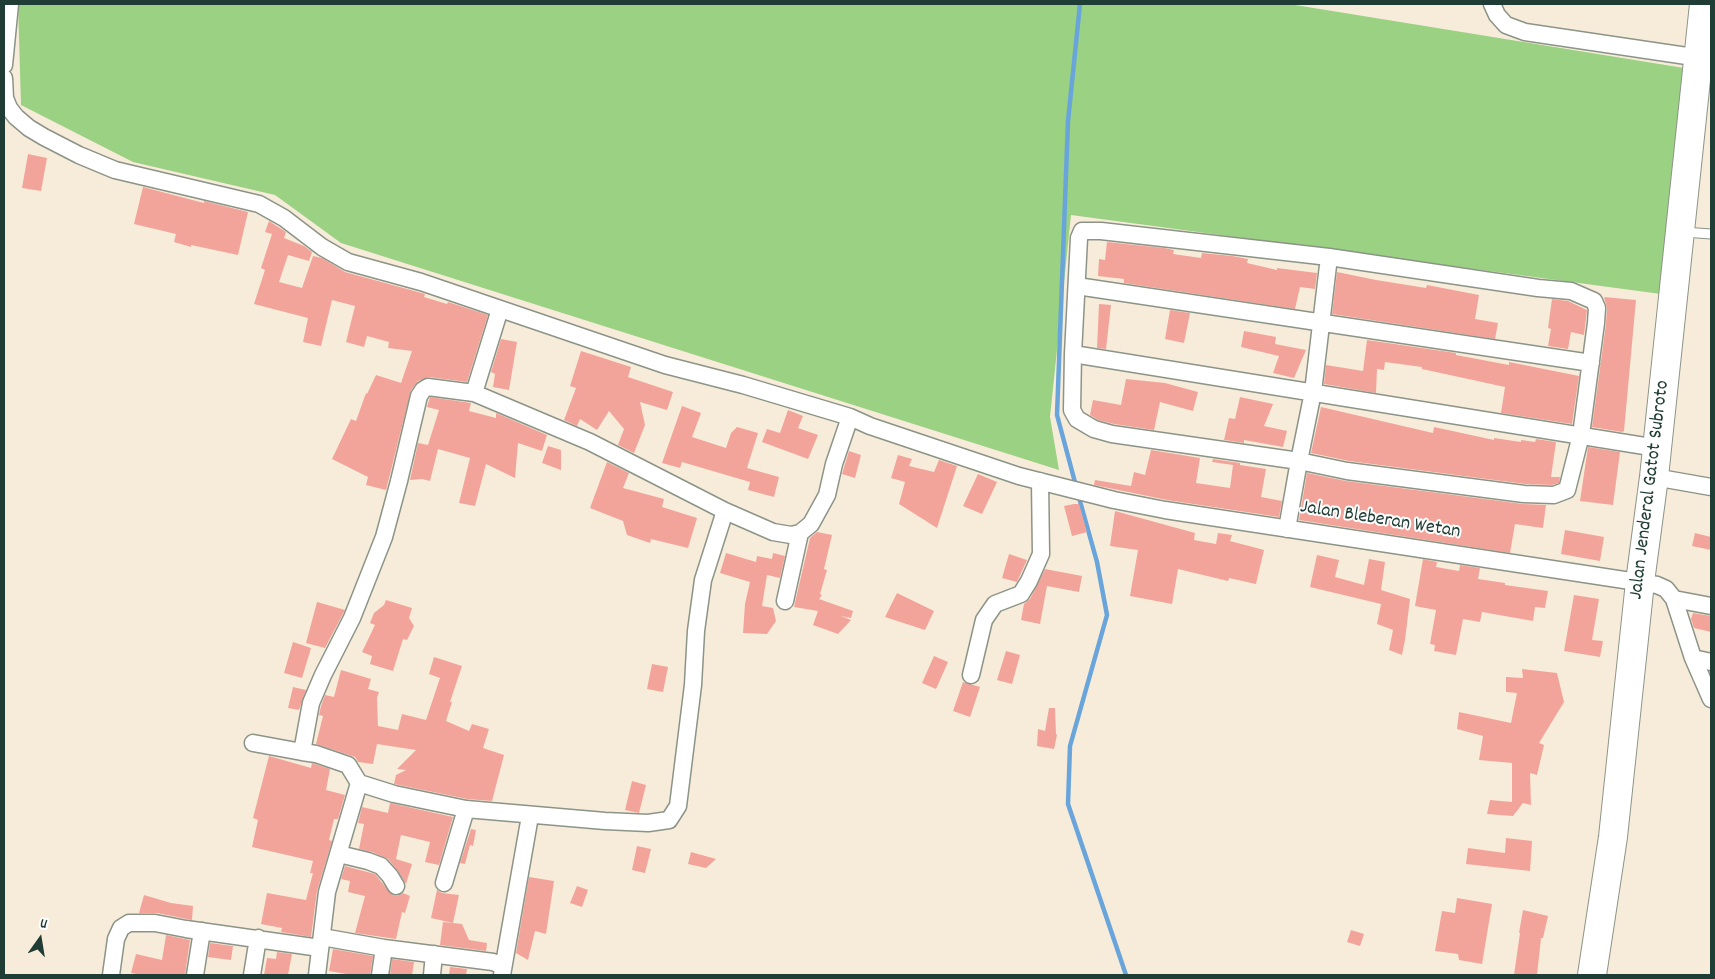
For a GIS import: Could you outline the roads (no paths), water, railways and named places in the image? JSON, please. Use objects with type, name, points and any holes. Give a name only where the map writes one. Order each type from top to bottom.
[{"type":"highway","name":"Jalan Jenderal Gatot Subroto","points":[[1592,975],[1612,837],[1681,232],[1705,59],[1704,4]]},
{"type":"street","points":[[4,65],[10,4]]},
{"type":"street","points":[[1492,4],[1497,15],[1506,25],[1525,32],[1705,59]]},
{"type":"street","points":[[4,78],[6,109]]},
{"type":"street","name":"Jalan Bleberan Wetan","points":[[6,109],[29,128],[97,163],[133,175],[246,199],[258,204],[284,218],[322,247],[348,262],[421,282],[665,365],[743,385],[850,417],[904,438],[1044,483],[1165,510],[1658,585],[1666,589],[1674,599]]},
{"type":"street","points":[[1088,230],[1329,257],[1538,288],[1571,291],[1585,296],[1594,302],[1597,308],[1581,435],[1568,486],[1564,492],[1524,494],[1347,471],[1298,461],[1112,434],[1085,425],[1076,419],[1072,410],[1079,238],[1082,231],[1088,230]]},
{"type":"street","points":[[1287,529],[1298,461],[1313,392],[1329,257]]},
{"type":"street","points":[[1077,286],[1591,363]]},
{"type":"street","points":[[474,393],[500,309]]},
{"type":"street","points":[[1074,354],[1657,448]]},
{"type":"street","points":[[302,752],[312,703],[322,675],[352,618],[384,537],[419,396],[428,386],[474,393],[590,442],[725,511],[773,532],[791,535],[800,533],[811,524],[827,495],[834,464],[850,417]]},
{"type":"street","points":[[1654,477],[1711,487]]},
{"type":"street","points":[[971,675],[984,620],[995,604],[1021,594],[1030,581],[1041,554],[1044,483]]},
{"type":"street","points":[[253,743],[331,758],[348,765],[359,783],[394,794],[466,809],[530,816],[648,823],[669,820],[678,806],[693,685],[696,630],[703,580],[725,511]]},
{"type":"street","points":[[785,601],[800,533]]},
{"type":"street","points":[[1711,606],[1674,599],[1693,658],[1711,699]]},
{"type":"street","points":[[1693,658],[1711,662]]},
{"type":"street","points":[[317,975],[327,892],[359,783]]},
{"type":"street","points":[[444,883],[466,809]]},
{"type":"street","points":[[502,972],[530,816]]},
{"type":"street","points":[[339,854],[368,860],[381,866],[396,886]]},
{"type":"street","points":[[111,975],[116,940],[120,928],[129,923],[156,923],[258,938],[434,954],[493,962],[500,965],[502,972]]},
{"type":"street","points":[[201,975],[195,975],[202,931]]},
{"type":"street","points":[[252,975],[258,938]]},
{"type":"street","points":[[380,975],[384,948]]},
{"type":"street","points":[[432,975],[434,954]]},
{"type":"lane","points":[[1681,232],[1711,234]]},
{"type":"waterway","points":[[1076,486],[1057,415],[1068,121],[1080,4]]},
{"type":"waterway","points":[[1078,494],[1097,562],[1107,615],[1070,746],[1068,804],[1126,975]]}]
